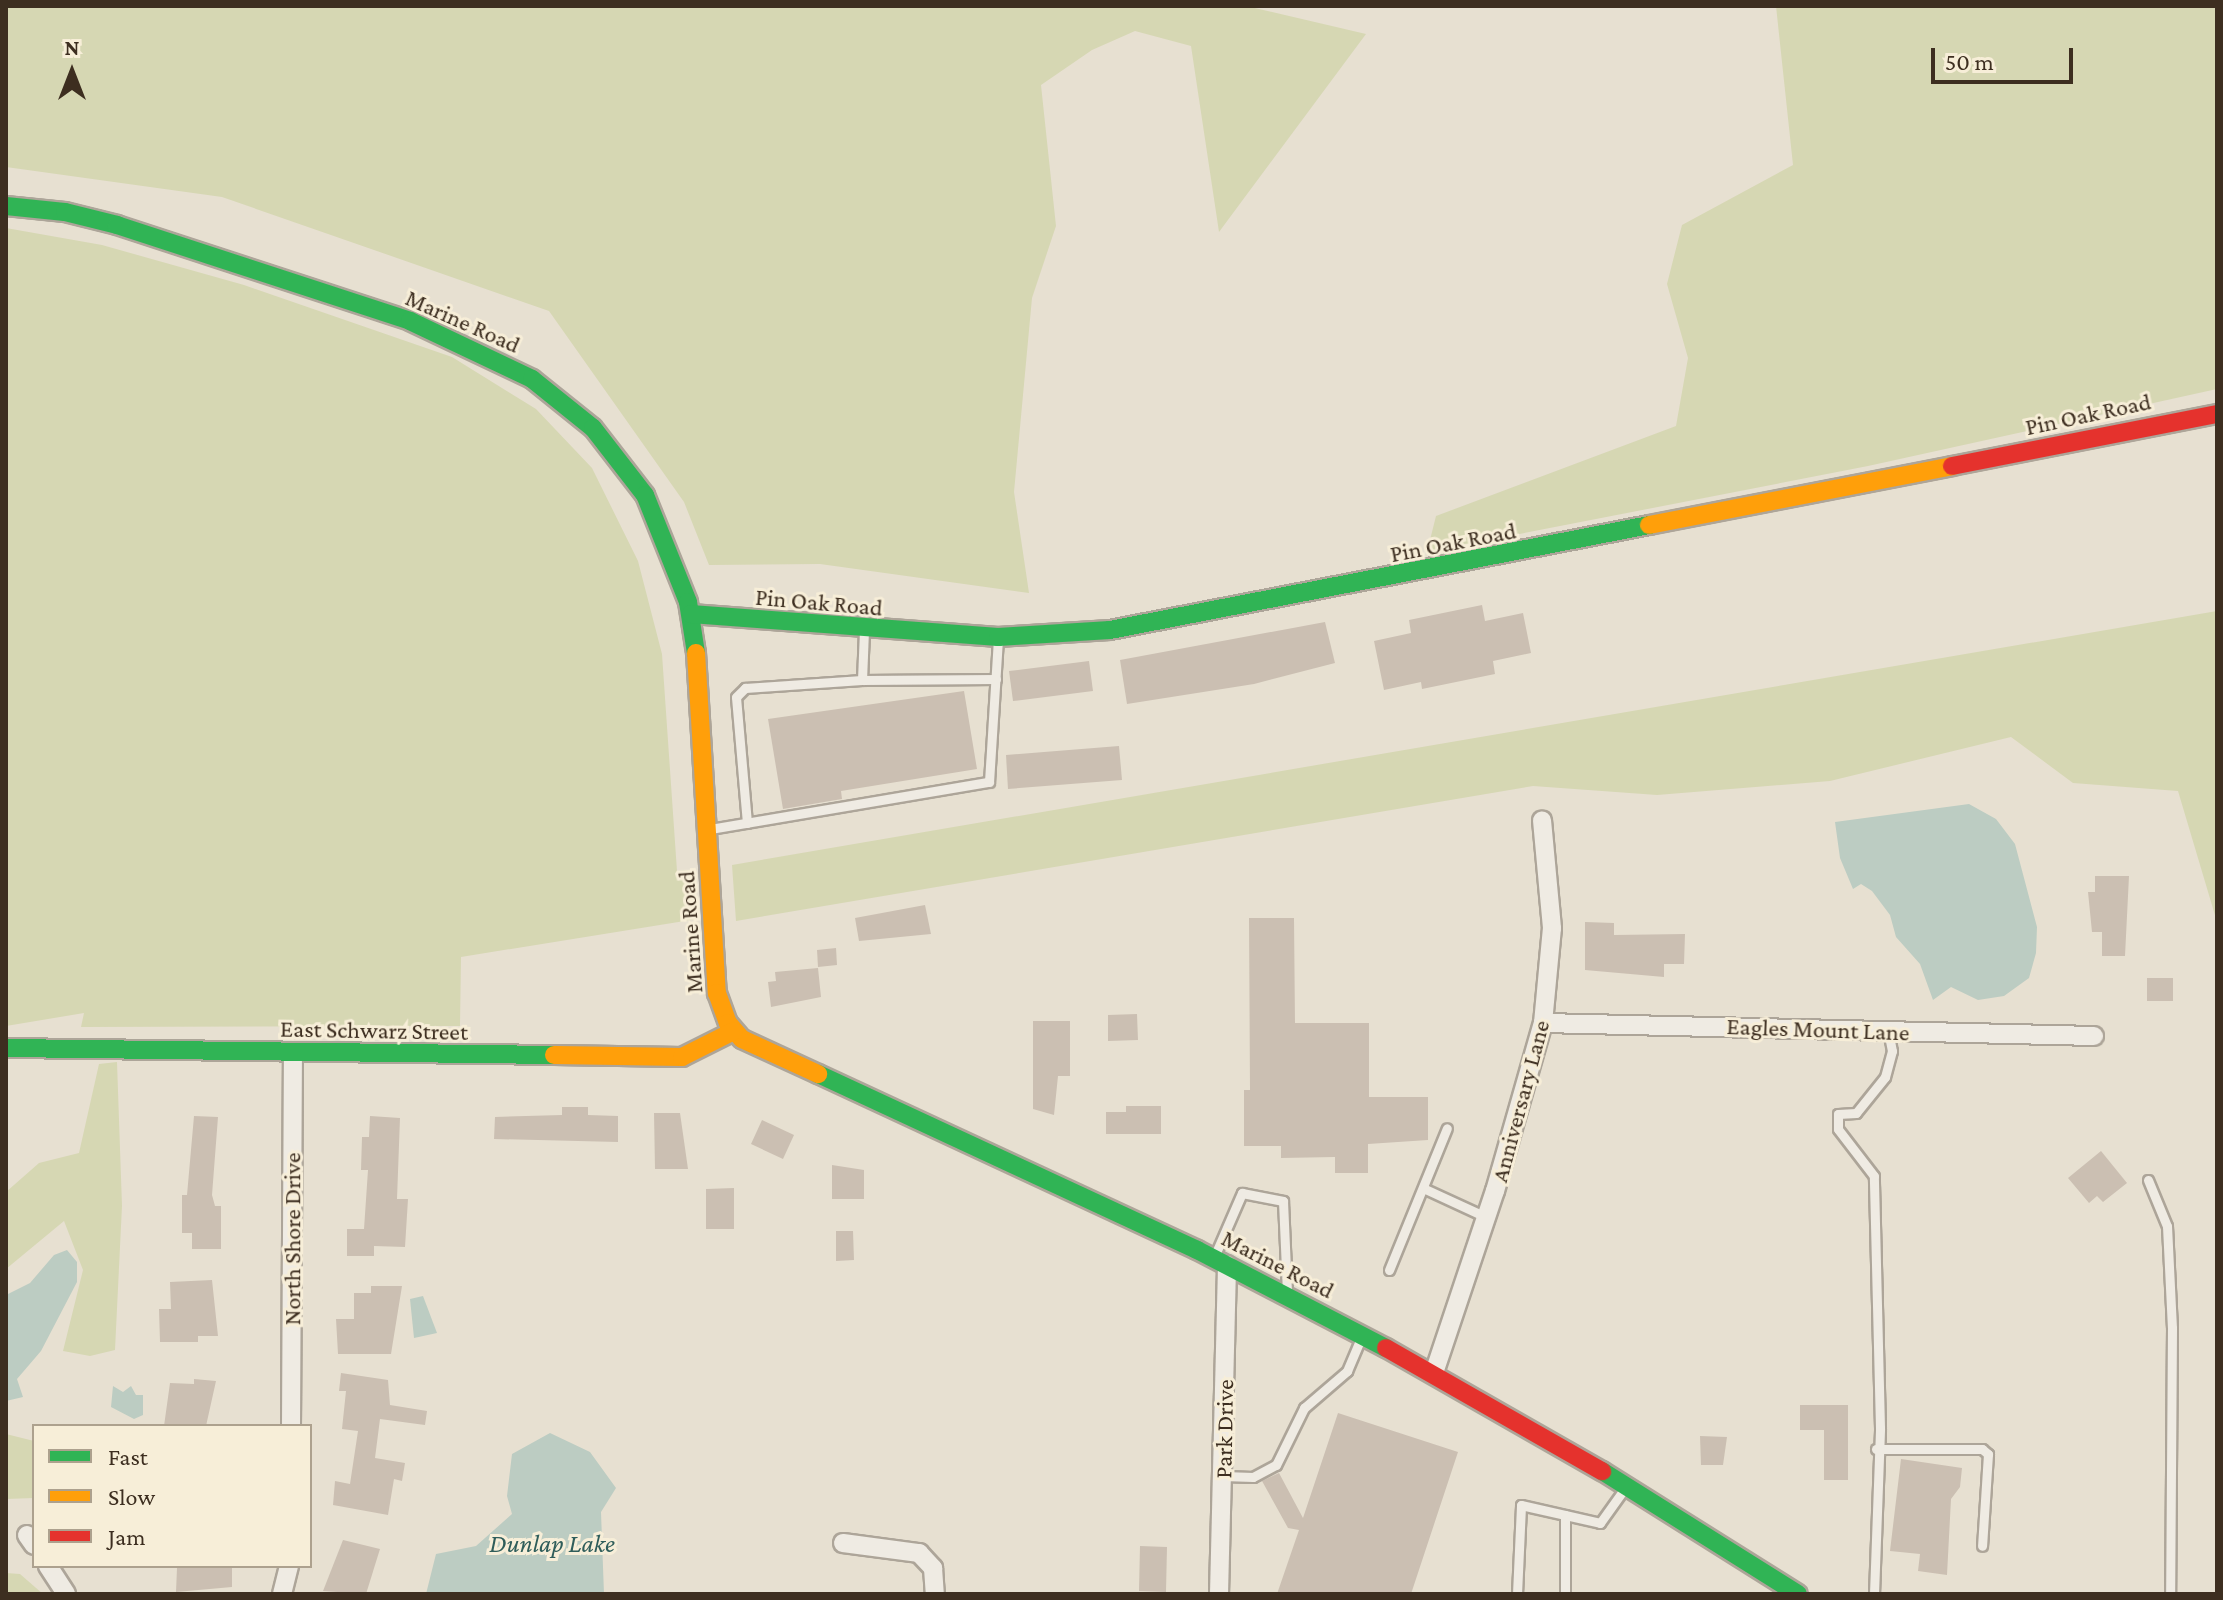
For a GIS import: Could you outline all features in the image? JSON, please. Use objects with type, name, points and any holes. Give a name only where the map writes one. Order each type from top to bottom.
[{"type":"main road","name":"Marine Road","points":[[6,206],[65,212],[117,225],[446,335],[532,379],[593,428],[638,484],[664,530],[691,614],[717,993],[734,1031],[755,1047],[1220,1261],[1363,1334],[1627,1485],[1798,1594]]},
{"type":"main road","name":"Pin Oak Road","points":[[691,614],[864,631],[998,637],[1110,630],[1361,584],[2217,414]]},
{"type":"main road","name":"East Schwarz Street","points":[[6,1048],[682,1057],[734,1031]]},
{"type":"street","name":"Anniversary Lane","points":[[1434,1373],[1486,1217],[1543,1023],[1552,928],[1542,820]]},
{"type":"street","name":"Eagles Mount Lane","points":[[1543,1023],[2094,1036]]},
{"type":"street","name":"North Shore Drive","points":[[291,1424],[293,1053]]},
{"type":"street","name":"Park Drive","points":[[1219,1594],[1223,1476],[1220,1261]]},
{"type":"street","points":[[843,1543],[919,1553],[933,1568],[935,1594]]},
{"type":"street","points":[[49,1568],[66,1594]]},
{"type":"street","points":[[282,1594],[288,1568]]},
{"type":"lane","points":[[862,680],[864,631]]},
{"type":"lane","points":[[707,829],[989,782],[998,637]]},
{"type":"lane","points":[[747,823],[736,697],[745,688],[862,680],[996,679]]},
{"type":"lane","points":[[1874,1594],[1876,1449],[1880,1428],[1874,1176],[1838,1129],[1838,1114],[1856,1113],[1885,1077],[1892,1051],[1888,1031]]},
{"type":"lane","points":[[1389,1270],[1447,1128]]},
{"type":"lane","points":[[2148,1180],[2167,1226],[2172,1328],[2170,1594]]},
{"type":"lane","points":[[1423,1188],[1486,1217]]},
{"type":"lane","points":[[1220,1261],[1242,1193],[1283,1201],[1287,1296]]},
{"type":"lane","points":[[1223,1476],[1253,1477],[1284,1458],[1304,1408],[1347,1371],[1363,1334]]},
{"type":"lane","points":[[1876,1449],[1982,1449],[1988,1454],[1982,1546]]},
{"type":"lane","points":[[1517,1594],[1521,1505],[1600,1523],[1627,1485]]},
{"type":"lane","points":[[1565,1515],[1565,1594]]},
{"type":"green space","points":[[6,6],[1246,6],[1366,34],[1219,232],[1191,46],[1135,31],[1092,50],[1041,85],[1056,226],[1032,298],[1014,492],[1029,593],[820,564],[709,565],[684,502],[549,311],[222,197],[6,167]]},
{"type":"green space","points":[[1776,6],[2217,6],[2217,389],[1868,466],[1427,552],[1436,516],[1676,426],[1688,358],[1667,284],[1682,225],[1793,165]]},
{"type":"green space","points":[[6,228],[102,245],[244,285],[452,357],[536,409],[592,468],[638,561],[662,654],[677,871],[692,870],[697,919],[461,957],[460,1026],[81,1027],[84,1013],[6,1026]]},
{"type":"green space","points":[[2217,611],[2217,922],[2178,791],[2073,783],[2011,737],[1830,781],[1657,795],[1533,786],[736,921],[732,865]]},
{"type":"green space","points":[[117,1062],[122,1206],[115,1350],[90,1356],[63,1351],[83,1270],[64,1221],[6,1269],[6,1192],[39,1163],[79,1153],[99,1064]]},
{"type":"green space","points":[[6,1434],[32,1440],[32,1498],[6,1499]]},
{"type":"green space","points":[[6,1573],[20,1574],[43,1594],[6,1594]]},
{"type":"water","points":[[1969,804],[1996,819],[2015,844],[2037,927],[2036,953],[2029,978],[2004,996],[1978,1000],[1951,987],[1933,1000],[1920,964],[1896,937],[1890,915],[1872,891],[1861,884],[1853,889],[1840,858],[1835,822]]},
{"type":"water","points":[[67,1250],[77,1262],[77,1282],[41,1351],[17,1379],[23,1397],[6,1401],[6,1295],[30,1283],[54,1255]]},
{"type":"water","points":[[423,1296],[437,1333],[414,1338],[410,1299]]},
{"type":"water","points":[[113,1386],[123,1392],[131,1386],[136,1395],[143,1395],[143,1415],[134,1419],[111,1407]]},
{"type":"water","name":"Dunlap Lake","points":[[550,1433],[590,1452],[616,1488],[601,1512],[604,1594],[426,1594],[436,1554],[476,1546],[512,1514],[507,1496],[512,1454]]},
{"type":"building","points":[[1482,605],[1485,621],[1523,613],[1531,653],[1493,661],[1495,674],[1422,689],[1421,682],[1384,690],[1374,641],[1411,633],[1409,620]]},
{"type":"building","points":[[1325,622],[1335,663],[1254,684],[1127,704],[1120,660]]},
{"type":"building","points":[[1089,661],[1093,691],[1013,701],[1009,671]]},
{"type":"building","points":[[964,691],[977,769],[841,791],[842,799],[783,809],[768,719]]},
{"type":"building","points":[[1119,746],[1122,780],[1008,789],[1006,755]]},
{"type":"building","points":[[2095,876],[2129,876],[2125,956],[2102,956],[2102,932],[2092,932],[2088,892],[2095,892]]},
{"type":"building","points":[[925,905],[931,934],[859,941],[855,918]]},
{"type":"building","points":[[1249,918],[1294,918],[1295,1023],[1369,1023],[1369,1097],[1428,1097],[1428,1140],[1368,1144],[1368,1173],[1335,1173],[1335,1157],[1281,1158],[1281,1146],[1244,1146],[1244,1090],[1250,1090]]},
{"type":"building","points":[[1585,922],[1614,923],[1614,935],[1685,934],[1684,964],[1664,964],[1664,977],[1585,970]]},
{"type":"building","points":[[836,948],[837,965],[818,967],[817,950]]},
{"type":"building","points":[[818,968],[821,997],[771,1007],[768,982],[776,981],[775,972]]},
{"type":"building","points":[[2147,978],[2173,978],[2173,1001],[2147,1001]]},
{"type":"building","points":[[1137,1014],[1138,1040],[1108,1041],[1108,1015]]},
{"type":"building","points":[[1033,1021],[1070,1021],[1070,1076],[1058,1076],[1054,1115],[1033,1109]]},
{"type":"building","points":[[1126,1106],[1161,1106],[1161,1134],[1106,1134],[1106,1112],[1126,1112]]},
{"type":"building","points":[[562,1107],[588,1107],[588,1115],[618,1116],[618,1142],[494,1139],[495,1117],[562,1115]]},
{"type":"building","points":[[654,1113],[680,1113],[688,1169],[655,1169]]},
{"type":"building","points":[[194,1116],[218,1117],[212,1195],[215,1206],[221,1206],[221,1249],[192,1249],[192,1233],[182,1233],[182,1195],[187,1195]]},
{"type":"building","points":[[370,1116],[400,1118],[397,1199],[408,1199],[405,1247],[374,1246],[374,1256],[347,1256],[347,1229],[364,1229],[368,1170],[361,1170],[362,1137],[369,1137]]},
{"type":"building","points":[[762,1120],[794,1135],[783,1159],[751,1144]]},
{"type":"building","points":[[2101,1151],[2127,1183],[2103,1202],[2097,1196],[2089,1203],[2068,1178]]},
{"type":"building","points":[[832,1165],[864,1170],[864,1199],[832,1199]]},
{"type":"building","points":[[734,1188],[734,1229],[706,1229],[706,1189]]},
{"type":"building","points":[[836,1231],[853,1231],[854,1260],[836,1261]]},
{"type":"building","points":[[212,1280],[218,1336],[198,1336],[198,1342],[160,1342],[159,1309],[171,1309],[170,1282]]},
{"type":"building","points":[[371,1286],[402,1286],[391,1354],[338,1354],[336,1319],[354,1319],[354,1293],[371,1293]]},
{"type":"building","points":[[341,1373],[388,1380],[390,1405],[427,1411],[425,1425],[380,1419],[375,1458],[405,1463],[402,1481],[394,1479],[388,1515],[333,1505],[335,1481],[350,1484],[358,1431],[342,1429],[346,1391],[339,1391]]},
{"type":"building","points":[[194,1379],[216,1381],[206,1424],[164,1424],[170,1383],[194,1384]]},
{"type":"building","points":[[1800,1405],[1848,1405],[1848,1480],[1824,1480],[1824,1430],[1800,1430]]},
{"type":"building","points":[[1338,1413],[1458,1452],[1411,1594],[1277,1594],[1299,1530],[1288,1528],[1262,1481],[1279,1473],[1303,1518]]},
{"type":"building","points":[[1700,1436],[1727,1437],[1723,1465],[1701,1465]]},
{"type":"building","points":[[1901,1459],[1962,1468],[1960,1487],[1951,1499],[1947,1575],[1918,1571],[1920,1554],[1890,1551]]},
{"type":"building","points":[[343,1540],[380,1549],[366,1594],[323,1591]]},
{"type":"building","points":[[1140,1546],[1167,1547],[1166,1592],[1139,1591]]},
{"type":"building","points":[[177,1568],[232,1568],[232,1587],[176,1592]]},
{"type":"traffic: fast","points":[[6,206],[65,212],[117,225],[410,321],[532,379],[593,428],[645,495],[688,602],[696,653]]},
{"type":"traffic: fast","points":[[691,614],[998,637],[1110,630],[1649,525]]},
{"type":"traffic: fast","points":[[6,1048],[554,1055]]},
{"type":"traffic: fast","points":[[818,1074],[1197,1250],[1386,1348]]},
{"type":"traffic: fast","points":[[1602,1471],[1798,1594]]},
{"type":"traffic: slow","points":[[1649,525],[1952,466]]},
{"type":"traffic: slow","points":[[696,653],[717,993],[728,1023],[742,1039],[818,1074]]},
{"type":"traffic: slow","points":[[554,1055],[682,1057],[734,1031]]},
{"type":"traffic: jam","points":[[1952,466],[2217,414]]},
{"type":"traffic: jam","points":[[1386,1348],[1602,1471]]}]
